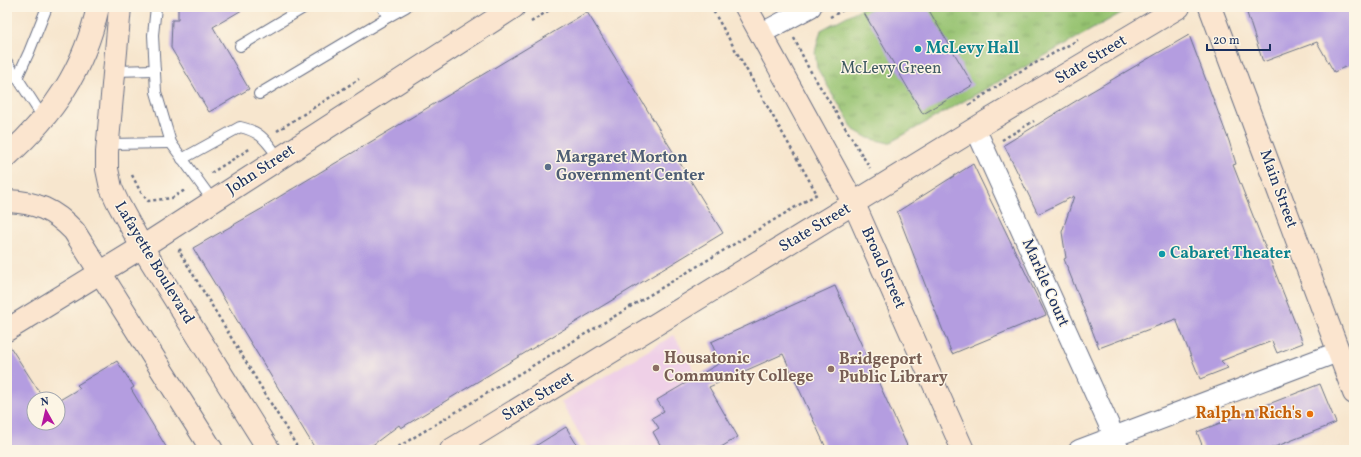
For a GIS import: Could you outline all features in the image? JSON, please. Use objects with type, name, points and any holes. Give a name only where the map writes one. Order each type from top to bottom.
[{"type":"street","points":[[7,156],[44,120],[69,84],[86,48],[98,7]]},
{"type":"street","name":"Lafayette Boulevard","points":[[120,7],[108,144],[107,169],[111,188],[142,247],[269,450]]},
{"type":"street","name":"John Street","points":[[7,330],[142,247],[514,7]]},
{"type":"street","name":"Broad Street","points":[[746,7],[854,204],[963,450]]},
{"type":"street","points":[[760,34],[811,7]]},
{"type":"street","name":"State Street","points":[[451,450],[1179,7]]},
{"type":"street","name":"Main Street","points":[[1210,7],[1354,393]]},
{"type":"street","name":"Markle Court","points":[[976,130],[1120,443]]},
{"type":"street","points":[[7,201],[27,202],[45,209],[62,218],[74,231],[212,450]]},
{"type":"street","points":[[1079,450],[1120,443],[1338,352]]},
{"type":"lane","points":[[17,78],[30,52],[47,7]]},
{"type":"lane","points":[[156,7],[153,35],[156,92],[171,143],[213,201]]},
{"type":"lane","points":[[240,46],[306,7]]},
{"type":"lane","points":[[382,7],[388,17]]},
{"type":"lane","points":[[259,94],[406,7]]},
{"type":"lane","points":[[7,62],[44,120]]},
{"type":"lane","points":[[114,71],[155,70]]},
{"type":"lane","points":[[182,159],[240,127],[253,130],[265,139],[280,158]]},
{"type":"lane","points":[[108,144],[171,143]]},
{"type":"path","points":[[393,450],[817,194],[711,7]]},
{"type":"path","points":[[794,36],[808,67],[870,169],[877,165]]},
{"type":"path","points":[[968,106],[1020,72],[1040,61]]},
{"type":"path","points":[[148,201],[172,198],[365,75]]},
{"type":"path","points":[[179,250],[299,450]]},
{"type":"shaded area","name":"Housatonic Community College","points":[[674,335],[740,450],[589,450],[561,402]]},
{"type":"green space","name":"McLevy Green","points":[[864,7],[1132,7],[889,143],[868,138],[854,130],[817,68],[815,52],[821,30]]},
{"type":"building","points":[[178,7],[247,7],[213,27],[249,89],[209,112],[171,48],[172,20],[178,20]]},
{"type":"building","name":"McLevy Hall","points":[[875,7],[927,7],[973,85],[923,114],[864,13]]},
{"type":"building","points":[[1245,7],[1354,7],[1354,63],[1334,72],[1317,42],[1263,62]]},
{"type":"building","name":"Margaret Morton Government Center","points":[[587,12],[723,233],[401,428],[399,425],[366,450],[316,450],[193,248],[265,207],[264,206]]},
{"type":"building","points":[[1189,35],[1229,141],[1236,164],[1233,165],[1303,343],[1277,353],[1272,341],[1221,361],[1228,368],[1200,379],[1176,319],[1099,348],[1064,259],[1066,258],[1062,232],[1074,196],[1038,214],[1004,145],[1089,93]]},
{"type":"building","points":[[973,164],[1046,315],[952,354],[897,212]]},
{"type":"building","name":"Bridgeport Public Library","points":[[835,286],[909,450],[827,450],[783,354],[709,387],[738,437],[716,450],[663,450],[653,432],[659,428],[652,418],[664,411],[657,400],[720,363],[711,342]]},
{"type":"building","points":[[7,342],[39,391],[26,391],[26,431],[66,431],[66,396],[80,388],[77,385],[117,361],[134,387],[131,389],[168,450],[7,450]]},
{"type":"building","points":[[1320,384],[1336,423],[1267,450],[1204,450],[1197,432]]},
{"type":"building","points":[[566,427],[580,450],[529,450]]},
{"type":"place","name":"McLevy Hall","points":[[918,49]]},
{"type":"place","name":"Margaret Morton Government Center","points":[[548,167]]},
{"type":"place","name":"Cabaret Theater","points":[[1162,254]]},
{"type":"place","name":"Housatonic Community College","points":[[656,368]]},
{"type":"place","name":"Bridgeport Public Library","points":[[831,369]]},
{"type":"place","name":"Ralph n Rich's","points":[[1310,414]]}]
